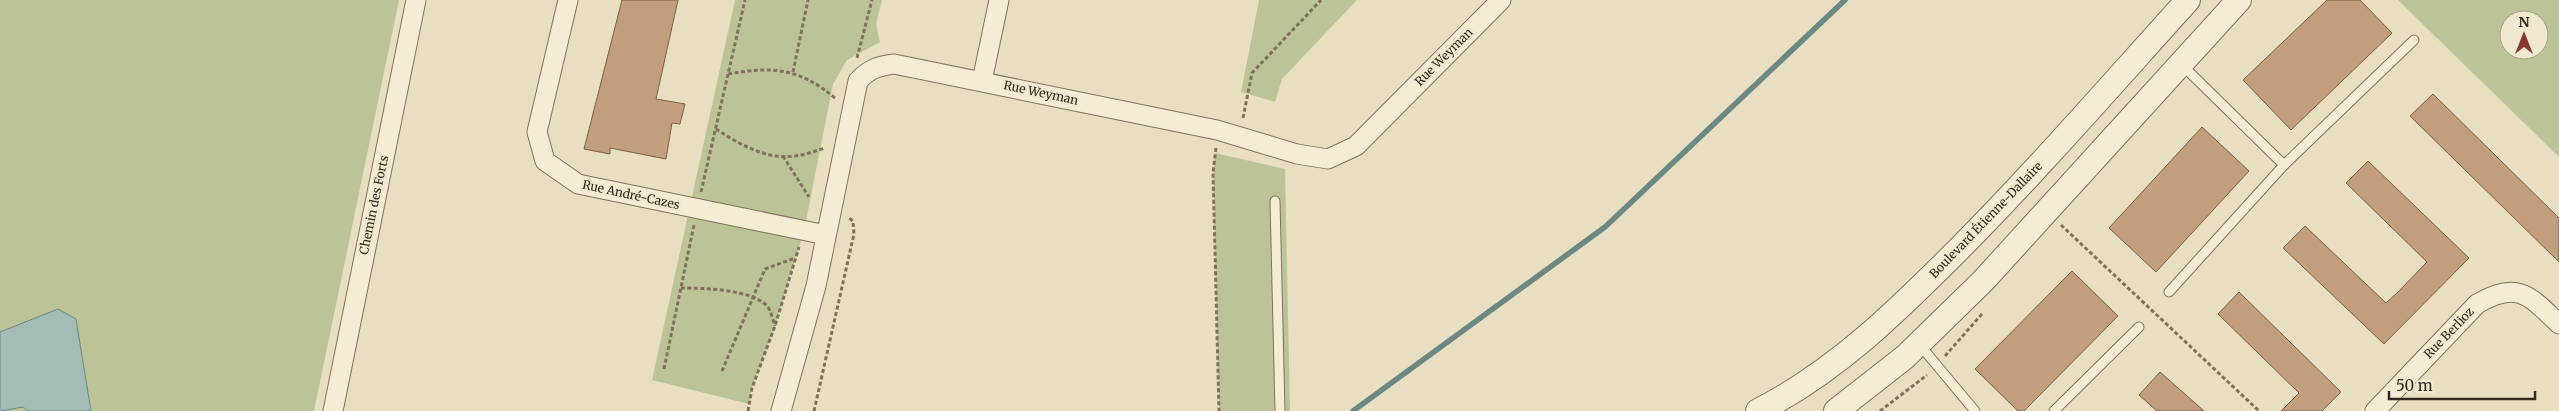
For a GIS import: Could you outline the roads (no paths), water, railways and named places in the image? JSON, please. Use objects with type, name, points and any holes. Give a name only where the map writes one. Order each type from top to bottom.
[{"type":"street","name":"Chemin des Forts","points":[[333,411],[416,0]]},
{"type":"street","name":"Rue André-Cazes","points":[[568,0],[537,132],[545,161],[578,184],[826,235]]},
{"type":"street","points":[[982,81],[1000,0]]},
{"type":"street","name":"Rue Weyman","points":[[781,411],[816,286],[858,81],[869,70],[880,65],[894,64],[982,81],[1218,130],[1297,154],[1328,159],[1356,146],[1501,0]]},
{"type":"street","name":"Boulevard Étienne-Dallaire","points":[[1758,411],[1793,394],[1846,355],[1914,294],[2009,198],[2188,0]]},
{"type":"street","points":[[1836,411],[1918,344],[1983,280],[2239,0]]},
{"type":"street","name":"Rue Berlioz","points":[[2375,411],[2477,304],[2495,293],[2513,291],[2534,300],[2559,324]]},
{"type":"lane","points":[[2169,292],[2284,165],[2414,40]]},
{"type":"lane","points":[[2181,64],[2284,165]]},
{"type":"lane","points":[[1275,201],[1280,411]]},
{"type":"lane","points":[[2054,411],[2139,327]]},
{"type":"lane","points":[[1918,344],[1974,411]]},
{"type":"water","points":[[58,309],[76,319],[91,411],[28,411],[23,407],[0,411],[0,332]]},
{"type":"waterway","points":[[1353,411],[1605,227],[1845,0]]}]
